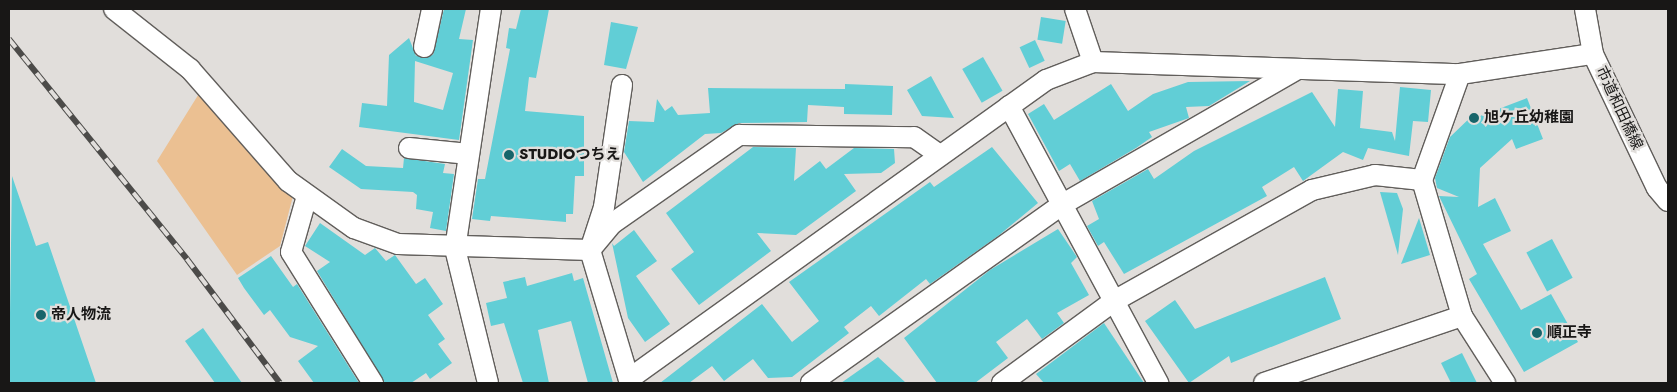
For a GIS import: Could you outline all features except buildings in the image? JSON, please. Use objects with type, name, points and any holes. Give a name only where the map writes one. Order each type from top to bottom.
[{"type":"street","points":[[114,9],[190,69],[232,112],[258,150],[307,196],[354,228],[398,244],[455,249],[590,250],[613,224],[739,135],[914,138],[940,155]]},
{"type":"street","points":[[424,47],[432,9]]},
{"type":"street","points":[[488,383],[455,249],[491,9]]},
{"type":"street","points":[[1075,9],[1094,62]]},
{"type":"street","name":"市道和田橋線","points":[[1585,9],[1593,54],[1656,188],[1668,201]]},
{"type":"street","points":[[622,85],[604,206],[590,250],[629,381],[1046,80],[1094,62],[1460,74],[1593,54]]},
{"type":"street","points":[[811,383],[1063,204],[1299,69]]},
{"type":"street","points":[[1460,74],[1422,180],[1462,316],[1505,383]]},
{"type":"street","points":[[1009,106],[1158,383]]},
{"type":"street","points":[[409,148],[469,154]]},
{"type":"street","points":[[1002,383],[1114,301],[1312,190],[1375,175],[1422,180]]},
{"type":"street","points":[[307,196],[291,252],[373,383]]},
{"type":"street","points":[[1264,383],[1462,316]]},
{"type":"shaded area","points":[[200,92],[251,155],[293,196],[280,246],[237,275],[157,161]]},
{"type":"railway","points":[[9,39],[187,259],[280,383]]},
{"type":"place","name":"旭ケ丘幼稚園","points":[[1474,118]]},
{"type":"place","name":"STUDIOつちえ","points":[[509,155]]},
{"type":"place","name":"帝人物流","points":[[41,315]]},
{"type":"place","name":"順正寺","points":[[1537,333]]}]
